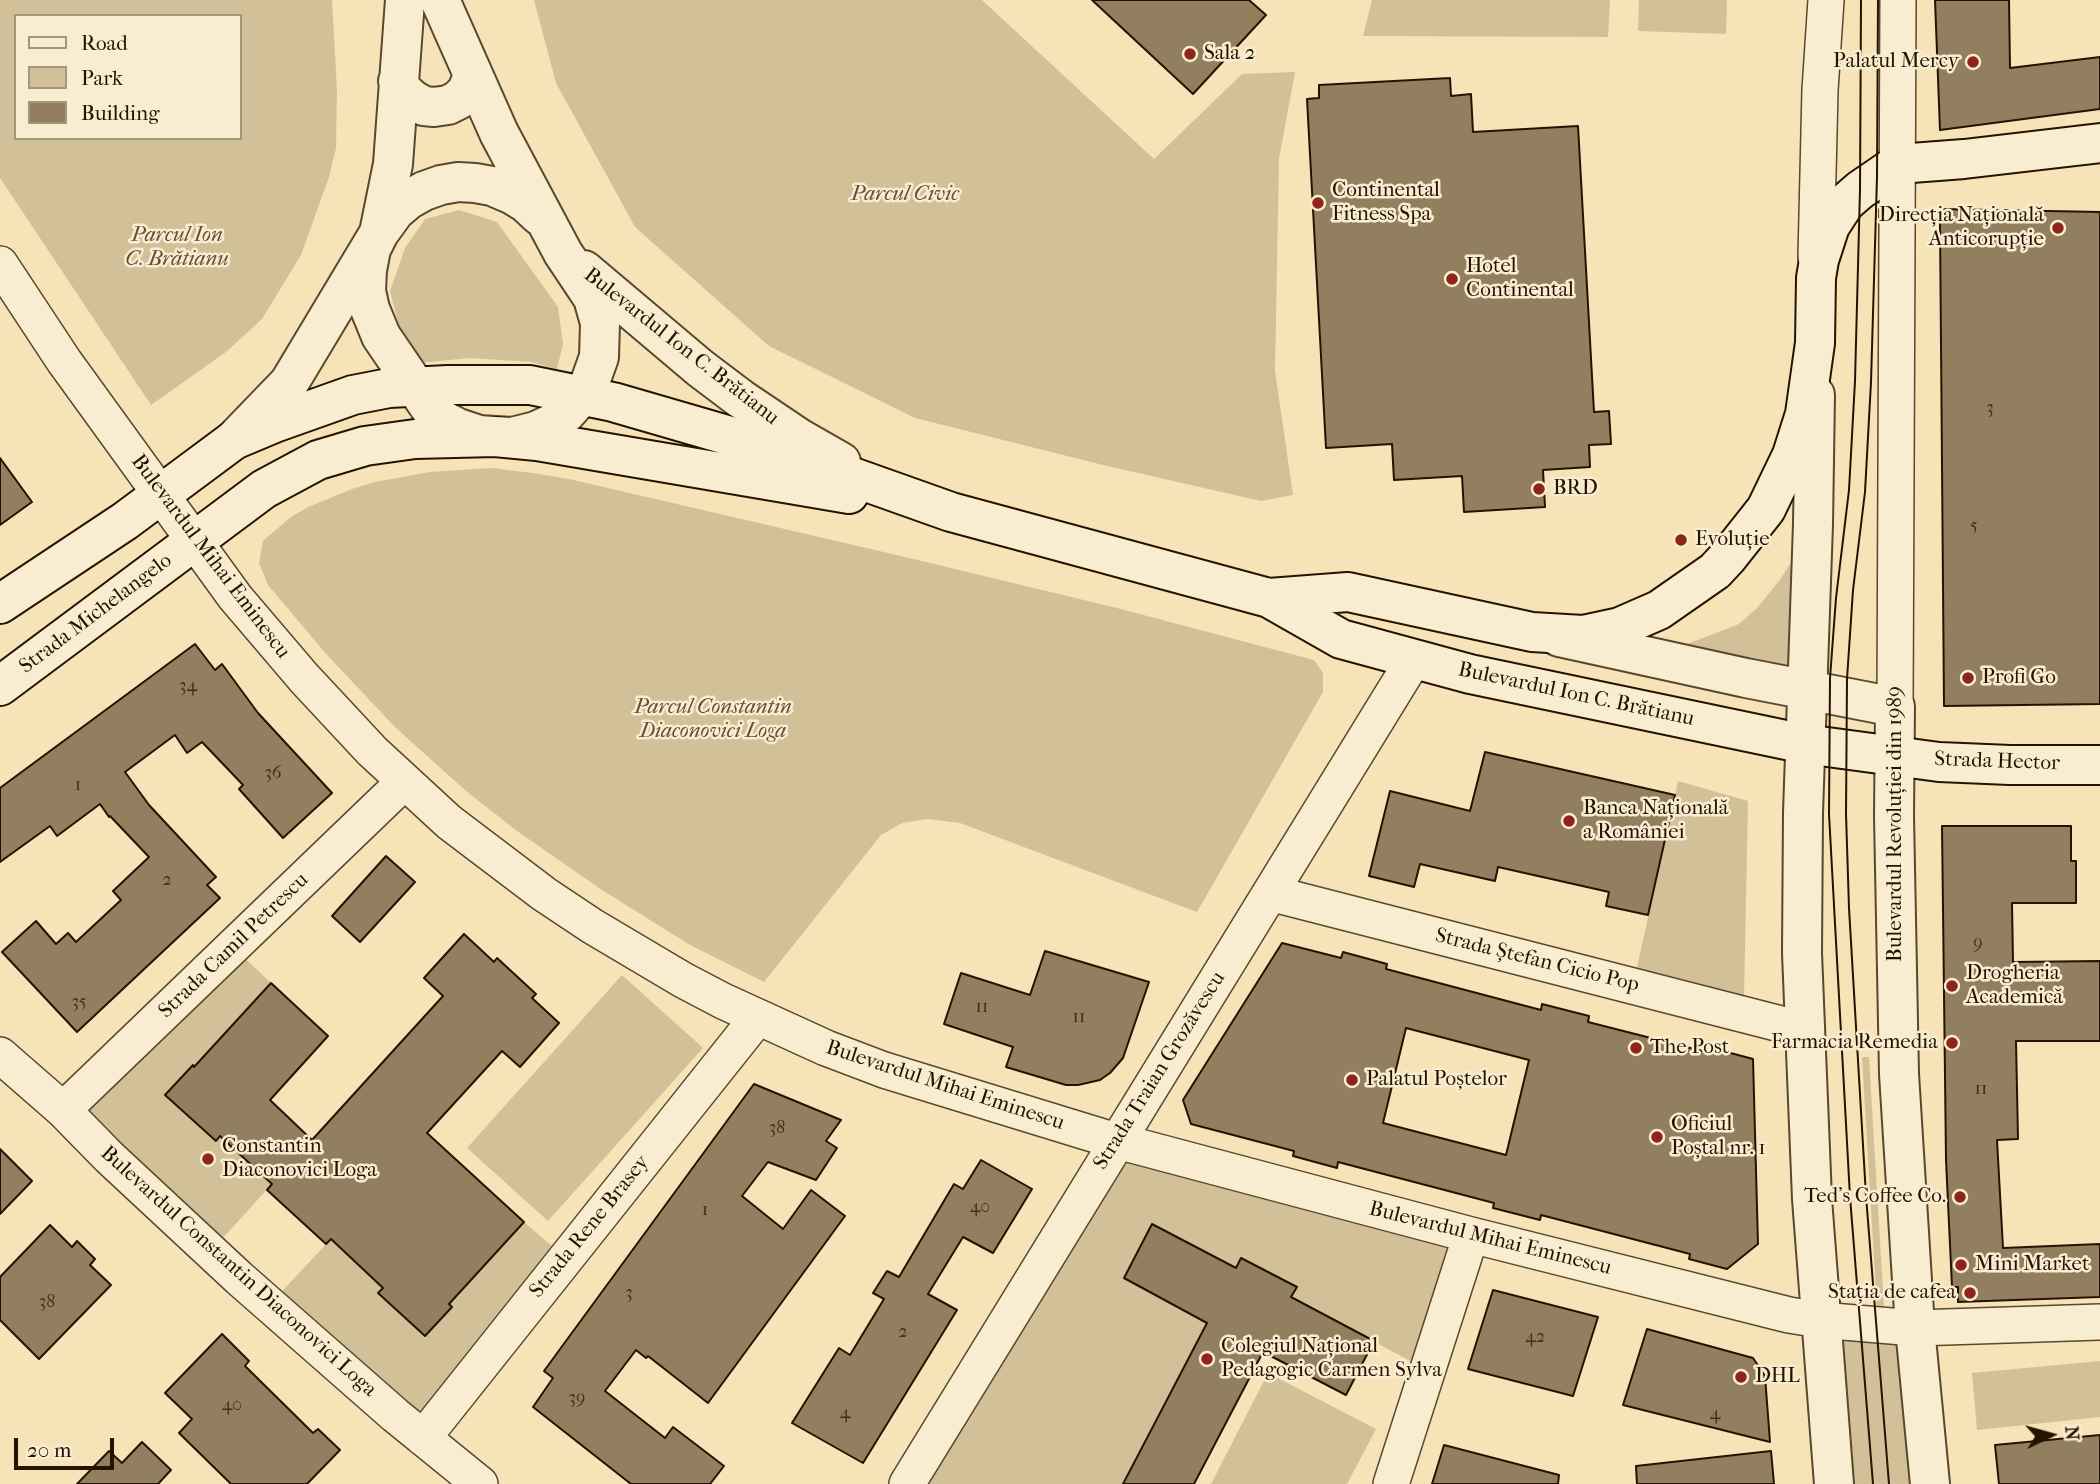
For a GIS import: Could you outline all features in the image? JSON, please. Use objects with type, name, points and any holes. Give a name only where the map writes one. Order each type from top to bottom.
[{"type":"street","name":"Bulevardul Ion C. Brătianu","points":[[405,0],[393,164],[379,233],[371,249],[366,291],[381,336],[439,418],[473,433],[537,441],[951,512]]},
{"type":"street","name":"Bulevardul Ion C. Brătianu","points":[[193,540],[276,481],[328,457],[365,446],[415,439],[512,437],[544,428],[566,413],[583,394],[593,375],[599,358],[600,323],[593,298],[563,253],[499,133],[440,0]]},
{"type":"street","points":[[1826,0],[1820,90],[1802,940],[1812,1199],[1835,1484]]},
{"type":"street","name":"Bulevardul Revoluției din 1989","points":[[1898,0],[1895,756],[1899,1074],[1915,1328],[1930,1484]]},
{"type":"street","points":[[398,81],[404,92],[413,100],[424,106],[435,107],[458,100],[467,91],[472,75]]},
{"type":"street","points":[[1816,278],[1822,247],[1834,218],[1845,203],[1860,190],[1898,164],[2100,143]]},
{"type":"street","points":[[379,233],[395,211],[416,195],[441,186],[475,183],[498,188],[526,203],[540,216],[563,253]]},
{"type":"street","name":"Bulevardul Ion C. Brătianu","points":[[160,495],[234,440],[289,383],[379,233]]},
{"type":"street","name":"Bulevardul Ion C. Brătianu","points":[[563,253],[700,368],[772,421],[828,456],[890,487],[951,512]]},
{"type":"street","name":"Bulevardul Mihai Eminescu","points":[[0,264],[64,361],[193,540],[268,638],[321,696],[404,782],[449,822],[500,862],[592,926],[683,980],[826,1048],[884,1070],[1118,1141],[1778,1312],[1820,1321],[1915,1328],[2100,1322]]},
{"type":"street","name":"Bulevardul Ion C. Brătianu","points":[[1544,634],[1583,635],[1619,627],[1659,610],[1715,571],[1766,509],[1792,455],[1805,414],[1815,343]]},
{"type":"street","name":"Bulevardul Ion C. Brătianu","points":[[234,440],[354,395],[389,388],[530,385],[583,394],[768,447],[951,512],[1269,598],[1341,639],[1471,674],[1805,744],[1895,756]]},
{"type":"street","points":[[0,604],[160,495]]},
{"type":"street","name":"Strada Michelangelo","points":[[0,686],[193,540]]},
{"type":"street","name":"Bulevardul Ion C. Brătianu","points":[[1269,598],[1348,592],[1807,691],[1895,707]]},
{"type":"street","name":"Strada Traian Grozăvescu","points":[[907,1484],[1414,659]]},
{"type":"street","name":"Strada Hector","points":[[1895,756],[1939,762],[2100,765]]},
{"type":"street","name":"Strada Camil Petrescu","points":[[63,1110],[404,782]]},
{"type":"street","name":"Strada Ștefan Cicio Pop","points":[[1270,893],[1804,1030]]},
{"type":"street","name":"Strada Rene Brasey","points":[[423,1438],[758,1017]]},
{"type":"street","name":"Bulevardul Constantin Diaconovici Loga","points":[[0,1055],[63,1110],[109,1157],[239,1278],[480,1484]]},
{"type":"street","points":[[1391,1484],[1471,1234]]},
{"type":"green space","name":"Parcul Ion C. Brătianu","points":[[0,0],[332,0],[337,90],[336,148],[329,177],[301,255],[262,319],[226,352],[151,405],[0,178]]},
{"type":"green space","name":"Parcul Civic","points":[[534,0],[982,0],[1154,159],[1242,74],[1295,72],[1279,159],[1275,371],[1293,495],[1261,501],[915,418],[769,346],[635,227],[556,83]]},
{"type":"green space","points":[[1372,0],[1610,0],[1608,37],[1363,36]]},
{"type":"green space","points":[[1639,0],[1727,0],[1726,34],[1638,31]]},
{"type":"green space","points":[[459,210],[497,222],[558,307],[563,344],[557,369],[531,362],[470,358],[419,363],[401,334],[390,291],[405,248],[425,219]]},
{"type":"green space","name":"Parcul Constantin Diaconovici Loga","points":[[491,468],[569,479],[901,556],[1117,608],[1314,660],[1323,673],[1323,692],[1197,912],[960,823],[927,819],[902,823],[881,835],[764,982],[690,945],[602,890],[517,831],[466,791],[395,727],[327,655],[268,585],[259,563],[263,541],[306,508],[375,482],[430,472]]},
{"type":"green space","points":[[1794,558],[1790,671],[1685,645],[1739,624],[1757,608]]},
{"type":"green space","points":[[1678,781],[1748,801],[1744,999],[1636,972]]},
{"type":"green space","points":[[233,947],[271,983],[166,1095],[216,1141],[220,1136],[272,1184],[211,1251],[63,1110]]},
{"type":"green space","points":[[622,975],[703,1048],[548,1221],[467,1148]]},
{"type":"green space","points":[[1862,1057],[1869,1057],[1884,1308],[1877,1309]]},
{"type":"green space","name":"Colegiul Național Pedagogic Carmen Sylva","points":[[1118,1141],[1471,1235],[1427,1370],[1291,1297],[1296,1286],[1242,1258],[1123,1484],[907,1484]]},
{"type":"green space","points":[[524,1222],[566,1258],[423,1438],[269,1305],[331,1239],[383,1288],[378,1294],[425,1336],[452,1307],[449,1304]]},
{"type":"green space","points":[[1829,1331],[1907,1337],[1922,1484],[1844,1484]]},
{"type":"green space","points":[[2100,1361],[2100,1417],[1977,1430],[1972,1373]]},
{"type":"green space","points":[[1268,1373],[1376,1429],[1347,1484],[1211,1484]]},
{"type":"building","name":"Sala 2","points":[[1092,0],[1249,0],[1266,15],[1193,94]]},
{"type":"building","name":"Palatul Mercy","points":[[1935,0],[2009,0],[2010,68],[2100,57],[2100,109],[1940,130]]},
{"type":"building","name":"Hotel Continental","points":[[1450,78],[1451,96],[1471,94],[1473,132],[1578,126],[1594,412],[1609,411],[1611,444],[1589,445],[1590,467],[1543,470],[1545,507],[1464,512],[1462,476],[1394,480],[1392,444],[1326,448],[1307,99],[1319,98],[1319,85]]},
{"type":"building","points":[[1943,209],[2100,212],[2100,704],[1944,706],[1940,223]]},
{"type":"building","points":[[0,458],[32,502],[0,525]]},
{"type":"building","points":[[195,644],[215,670],[222,664],[258,713],[332,793],[283,838],[239,789],[243,785],[202,742],[187,753],[175,735],[125,772],[149,805],[216,877],[207,885],[220,898],[77,1032],[2,952],[36,921],[56,944],[68,933],[76,942],[121,900],[113,891],[149,857],[109,817],[100,804],[57,836],[50,826],[0,862],[0,788]]},
{"type":"building","name":"Banca Națională a României","points":[[1485,752],[1675,795],[1648,915],[1606,906],[1609,892],[1498,867],[1495,881],[1420,864],[1414,887],[1369,876],[1390,791],[1470,811]]},
{"type":"building","points":[[1942,826],[2071,826],[2071,861],[2076,861],[2076,903],[2012,903],[2013,962],[2100,961],[2100,1041],[2016,1041],[2018,1139],[1997,1140],[2003,1248],[2100,1244],[2100,1297],[1958,1302],[1958,1287],[1952,1287],[1946,1160]]},
{"type":"building","points":[[386,856],[415,882],[360,942],[332,916]]},
{"type":"building","points":[[464,934],[494,962],[497,958],[536,994],[532,998],[559,1023],[520,1067],[502,1051],[427,1133],[524,1222],[449,1304],[452,1307],[425,1336],[378,1293],[383,1288],[331,1239],[326,1244],[267,1190],[272,1184],[220,1136],[216,1141],[165,1095],[271,983],[328,1036],[270,1100],[312,1140],[443,996],[424,978]]},
{"type":"building","points":[[1282,943],[1341,958],[1343,952],[1387,964],[1386,969],[1541,1010],[1542,1004],[1589,1016],[1588,1022],[1710,1053],[1712,1048],[1753,1059],[1758,1244],[1727,1269],[1689,1259],[1690,1254],[1541,1215],[1540,1220],[1493,1208],[1494,1203],[1338,1162],[1337,1168],[1293,1156],[1294,1151],[1191,1124],[1183,1100]],"holes":[[[1406,1028],[1529,1060],[1506,1155],[1383,1123]]]},
{"type":"building","points":[[1045,951],[1149,982],[1123,1058],[1100,1080],[1066,1085],[1006,1067],[1013,1047],[944,1024],[961,973],[1030,995]]},
{"type":"building","points":[[754,1084],[841,1120],[826,1141],[837,1148],[816,1180],[768,1162],[742,1196],[783,1229],[811,1190],[845,1216],[708,1403],[648,1356],[646,1358],[636,1350],[605,1391],[665,1438],[673,1427],[724,1466],[710,1484],[631,1484],[533,1407],[553,1378],[544,1371]]},
{"type":"building","points":[[0,1149],[32,1181],[0,1214]]},
{"type":"building","points":[[981,1160],[1032,1189],[993,1253],[963,1237],[928,1294],[957,1310],[863,1463],[792,1423],[839,1348],[850,1355],[884,1299],[873,1293],[887,1271],[899,1277],[954,1184],[963,1189]]},
{"type":"building","points":[[1152,1224],[1236,1268],[1241,1258],[1297,1287],[1291,1297],[1374,1341],[1346,1395],[1263,1352],[1194,1484],[1123,1484],[1207,1323],[1124,1278]]},
{"type":"building","points":[[50,1225],[72,1247],[77,1241],[95,1259],[90,1265],[111,1285],[39,1359],[0,1320],[0,1277]]},
{"type":"building","points":[[1493,1290],[1598,1317],[1573,1396],[1468,1369]]},
{"type":"building","points":[[1647,1329],[1753,1358],[1765,1376],[1770,1442],[1623,1405]]},
{"type":"building","points":[[222,1334],[249,1361],[245,1366],[313,1433],[318,1429],[340,1450],[307,1484],[231,1484],[179,1433],[192,1419],[165,1393]]},
{"type":"building","points":[[2100,1435],[2100,1484],[1999,1484],[1995,1445]]},
{"type":"building","points":[[142,1442],[171,1470],[158,1484],[77,1484],[109,1451],[122,1463]]},
{"type":"building","points":[[1444,1445],[1559,1475],[1558,1484],[1432,1484]]},
{"type":"building","points":[[1771,1451],[1774,1484],[1637,1484],[1636,1466]]},
{"type":"tram line","points":[[1861,0],[1855,381],[1849,490],[1830,678],[1829,814],[1850,1197],[1873,1484]]},
{"type":"tram line","points":[[1878,0],[1877,177],[1871,382],[1865,492],[1853,590],[1847,679],[1846,814],[1866,1196],[1889,1484]]},
{"type":"place","name":"Sala 2","points":[[1190,54]]},
{"type":"place","name":"Palatul Mercy","points":[[1973,62]]},
{"type":"place","name":"Continental Fitness Spa","points":[[1318,203]]},
{"type":"place","name":"Direcția Națională Anticorupție","points":[[2058,228]]},
{"type":"place","name":"Hotel Continental","points":[[1452,279]]},
{"type":"place","name":"BRD","points":[[1539,489]]},
{"type":"place","name":"Evoluție","points":[[1681,540]]},
{"type":"place","name":"Profi Go","points":[[1968,678]]},
{"type":"place","name":"Banca Națională a României","points":[[1569,821]]},
{"type":"place","name":"Drogheria Academică","points":[[1952,986]]},
{"type":"place","name":"Farmacia Remedia","points":[[1952,1043]]},
{"type":"place","name":"The Post","points":[[1636,1048]]},
{"type":"place","name":"Palatul Poștelor","points":[[1352,1080]]},
{"type":"place","name":"Oficiul Poștal nr. 1","points":[[1657,1137]]},
{"type":"place","name":"Constantin Diaconovici Loga","points":[[208,1159]]},
{"type":"place","name":"Ted's Coffee Co.","points":[[1960,1197]]},
{"type":"place","name":"Mini Market","points":[[1961,1265]]},
{"type":"place","name":"Stația de cafea","points":[[1970,1293]]},
{"type":"place","name":"Colegiul Național Pedagogic Carmen Sylva","points":[[1207,1359]]},
{"type":"place","name":"DHL","points":[[1741,1377]]}]
